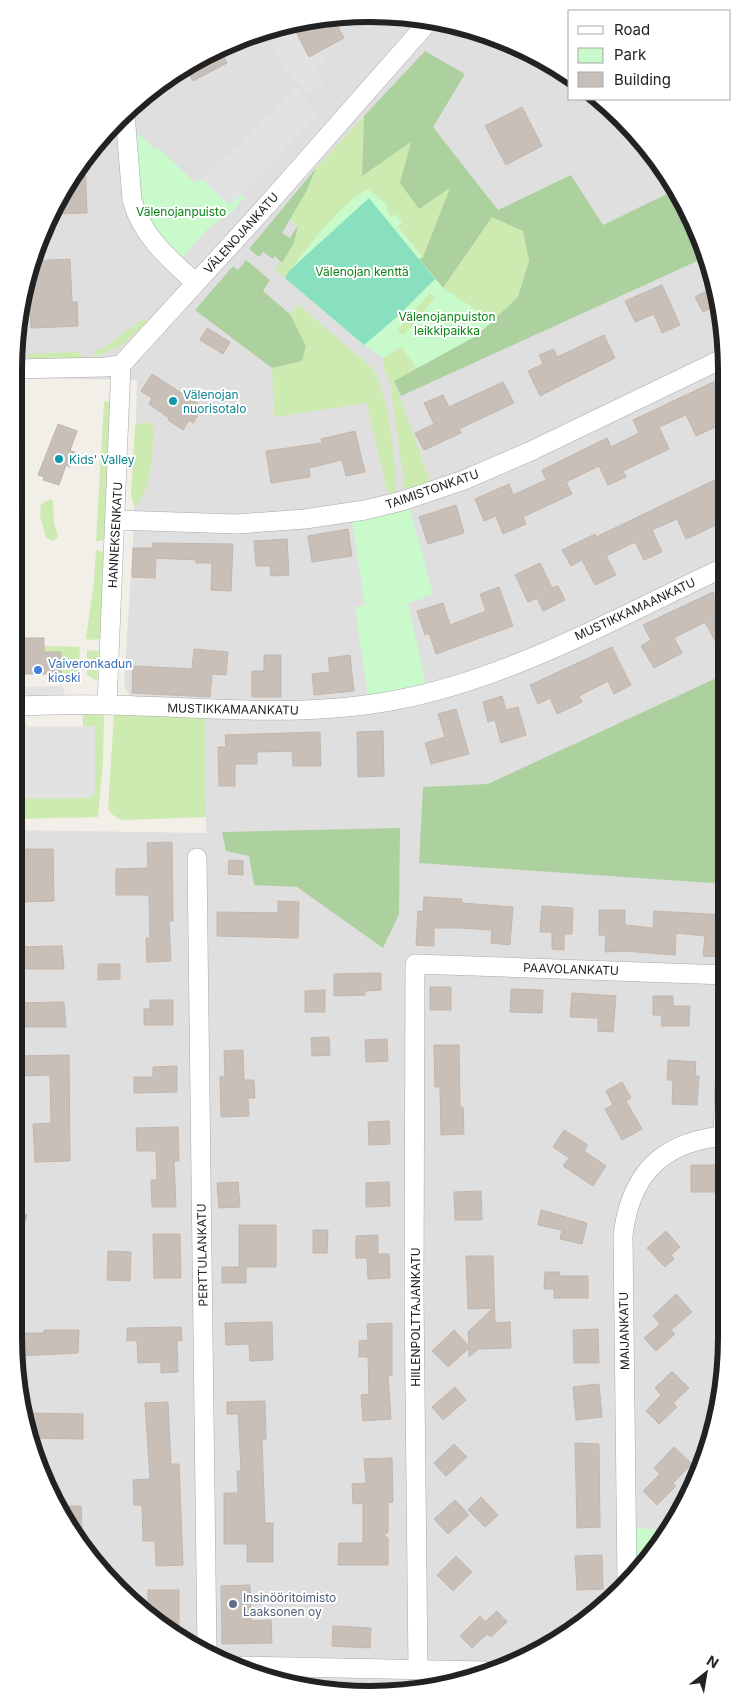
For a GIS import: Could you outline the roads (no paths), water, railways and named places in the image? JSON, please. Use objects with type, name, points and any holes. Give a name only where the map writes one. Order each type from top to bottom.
[{"type":"street","name":"VÄLENOJANKATU","points":[[121,364],[268,204],[424,27]]},
{"type":"street","points":[[126,123],[132,200],[136,213],[155,243],[196,283]]},
{"type":"street","name":"TAIMISTONKATU","points":[[116,520],[237,524],[305,519],[365,510],[402,501],[464,480],[531,451],[718,361]]},
{"type":"street","points":[[22,369],[105,367],[121,364]]},
{"type":"street","name":"HANNEKSENKATU","points":[[107,705],[121,364]]},
{"type":"street","name":"MUSTIKKAMAANKATU","points":[[22,706],[107,705],[266,712],[325,710],[402,699],[464,682],[539,654],[718,570]]},
{"type":"street","name":"PERTTULANKATU","points":[[197,858],[207,1645]]},
{"type":"street","name":"PAAVOLANKATU","points":[[415,964],[718,975]]},
{"type":"street","name":"HIILENPOLTTAJANKATU","points":[[415,964],[414,1296],[418,1670]]},
{"type":"street","name":"MAIJANKATU","points":[[627,1573],[623,1235],[626,1217],[632,1197],[644,1175],[660,1156],[678,1146],[718,1138]]},
{"type":"street","points":[[257,1666],[471,1671]]},
{"type":"place","name":"Välenojan nuorisotalo","points":[[173,401]]},
{"type":"place","name":"Kids' Valley","points":[[59,459]]},
{"type":"place","name":"Vaiveronkadun kioski","points":[[38,670]]},
{"type":"place","name":"Insinööritoimisto Laaksonen oy","points":[[233,1604]]},
{"type":"park label","name":"Välenojanpuisto","points":[[181,211]]},
{"type":"park label","name":"Välenojan kenttä","points":[[362,271]]},
{"type":"park label","name":"Välenojanpuiston leikkipaikka","points":[[447,323]]}]
